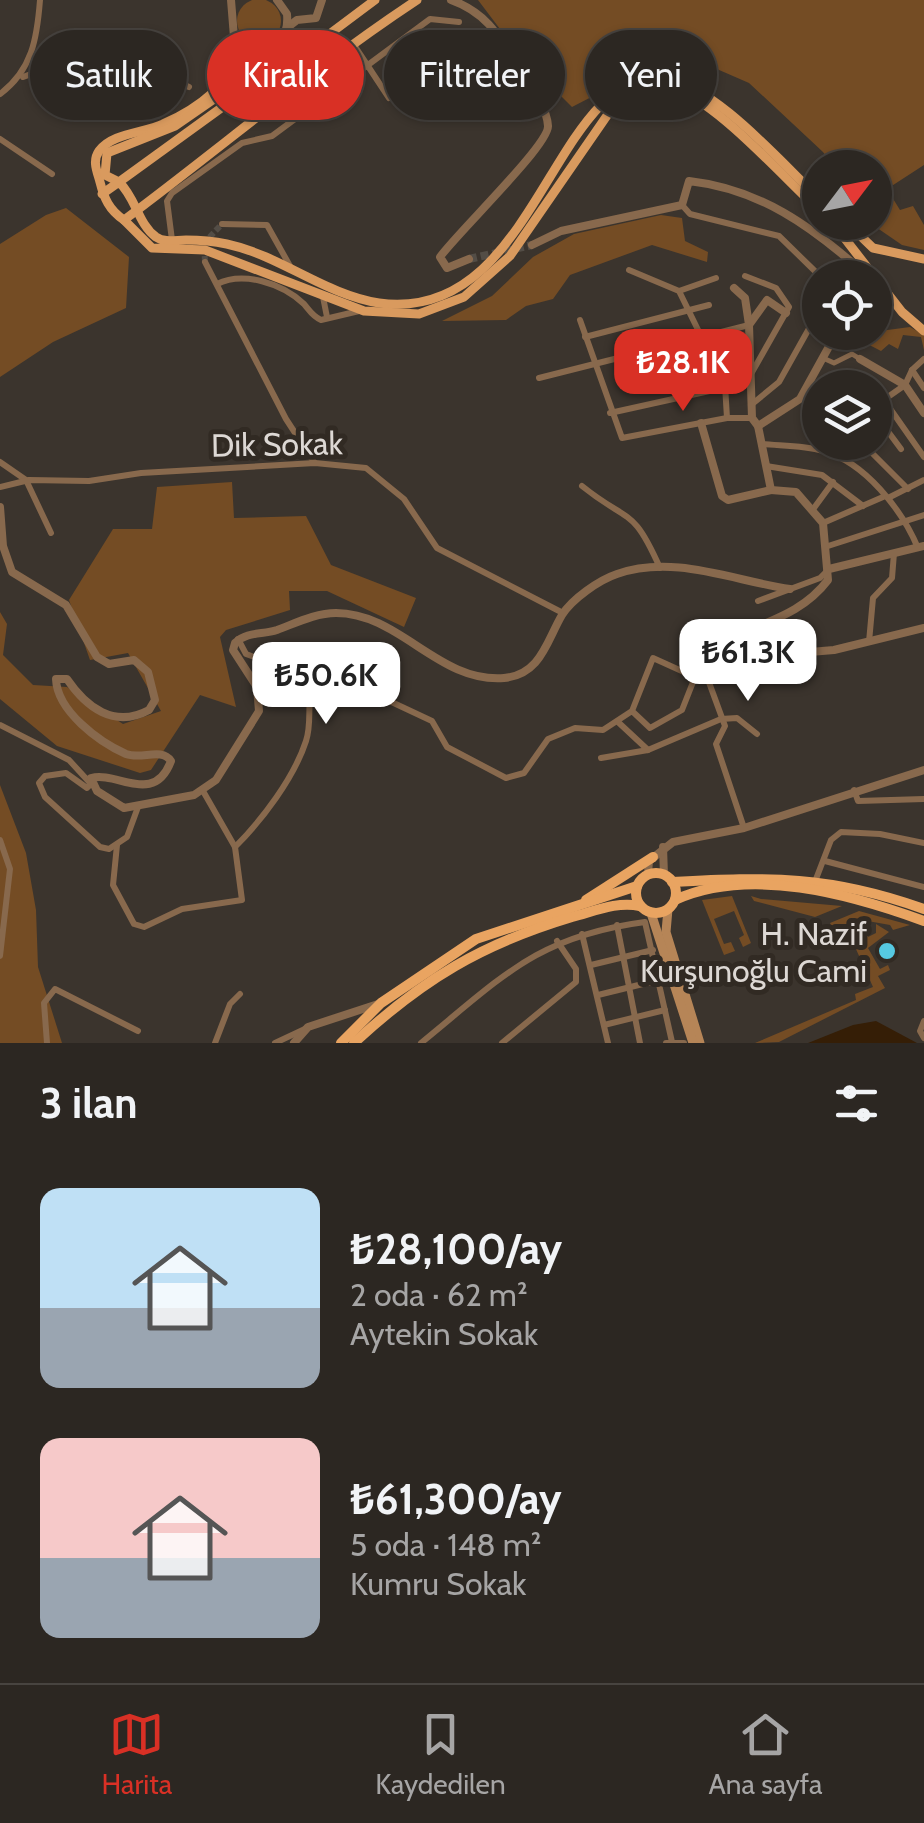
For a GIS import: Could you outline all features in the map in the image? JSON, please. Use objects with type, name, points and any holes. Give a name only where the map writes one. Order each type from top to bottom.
[{"type":"highway","points":[[578,905],[653,857]]},
{"type":"highway","points":[[341,1043],[381,1003],[476,939],[637,886],[648,874],[668,878],[816,879],[924,909]]},
{"type":"highway","points":[[668,878],[671,904]]},
{"type":"highway","points":[[637,886],[640,906],[648,917],[705,890],[787,888],[846,897],[924,921]]},
{"type":"highway","points":[[354,1043],[438,974],[479,950],[616,905],[640,906]]},
{"type":"main road","points":[[364,38],[417,0]]},
{"type":"main road","points":[[102,194],[228,104],[260,86],[373,1]]},
{"type":"main road","points":[[207,104],[176,126],[108,153],[106,174],[119,182],[139,209],[146,228],[163,241],[220,240],[353,297],[378,302],[417,302],[447,292],[496,259],[600,105],[638,80],[664,79],[689,85],[802,182]]},
{"type":"main road","points":[[207,94],[164,124],[109,142],[100,150],[96,159],[102,194],[152,248],[205,250],[362,310],[419,314],[464,297],[485,281],[510,256],[596,126],[616,104],[636,93],[682,92],[705,106],[802,195]]},
{"type":"main road","points":[[124,220],[254,120]]},
{"type":"main road","points":[[848,240],[902,312],[924,330]]},
{"type":"main road","points":[[865,240],[873,248],[924,260]]},
{"type":"main road","points":[[671,904],[666,932],[697,1043]]},
{"type":"main road","points":[[648,917],[697,1043]]},
{"type":"street","points":[[23,77],[36,37],[40,0]]},
{"type":"street","points":[[231,0],[232,30]]},
{"type":"street","points":[[232,12],[241,0]]},
{"type":"street","points":[[287,28],[297,20],[316,18],[322,0]]},
{"type":"street","points":[[451,0],[486,18],[534,92],[548,124],[546,134],[508,182],[473,214],[440,257],[446,268],[469,259]]},
{"type":"street","points":[[280,1],[287,14],[287,28]]},
{"type":"street","points":[[287,14],[297,20]]},
{"type":"street","points":[[172,240],[167,202],[172,193],[242,144],[272,136],[430,18],[459,22]]},
{"type":"street","points":[[0,94],[23,77],[98,59],[118,61],[189,87]]},
{"type":"street","points":[[364,62],[384,90]]},
{"type":"street","points":[[0,138],[52,174]]},
{"type":"street","points":[[682,205],[689,181],[752,196],[799,218],[846,260]]},
{"type":"street","points":[[532,245],[560,231],[682,205]]},
{"type":"street","points":[[682,205],[690,214],[779,236],[804,260]]},
{"type":"street","points":[[222,224],[267,225],[292,269]]},
{"type":"street","points":[[263,256],[275,241]]},
{"type":"street","points":[[204,262],[286,419],[315,463]]},
{"type":"street","points":[[629,270],[680,291],[716,278]]},
{"type":"street","points":[[217,284],[233,276],[250,276],[301,302],[313,316],[362,310]]},
{"type":"street","points":[[610,412],[750,379],[786,313],[786,298],[776,288],[745,276]]},
{"type":"street","points":[[734,288],[746,298],[751,406],[771,490]]},
{"type":"street","points":[[680,291],[726,385],[726,418]]},
{"type":"street","points":[[322,297],[327,317]]},
{"type":"street","points":[[539,378],[593,361],[749,325],[767,300],[786,313]]},
{"type":"street","points":[[585,336],[709,305]]},
{"type":"street","points":[[580,320],[622,438],[726,418],[755,422],[802,399]]},
{"type":"street","points":[[751,406],[779,382],[802,340]]},
{"type":"street","points":[[817,370],[827,350]]},
{"type":"street","points":[[822,358],[834,363],[852,354],[860,358],[905,385],[924,413]]},
{"type":"street","points":[[892,394],[905,385],[912,370],[924,359]]},
{"type":"street","points":[[912,370],[924,388]]},
{"type":"street","points":[[892,412],[924,458]]},
{"type":"street","points":[[632,711],[650,728],[682,710],[710,652],[731,637],[776,623],[812,601],[828,580],[828,546],[823,523],[814,508],[796,492],[771,490],[728,500],[722,496],[701,423]]},
{"type":"street","points":[[892,438],[901,450]]},
{"type":"street","points":[[759,444],[802,448]]},
{"type":"street","points":[[758,601],[829,570],[921,547],[886,497],[840,460]]},
{"type":"street","points":[[879,460],[908,488]]},
{"type":"street","points":[[0,462],[26,480],[50,533]]},
{"type":"street","name":"Dik Sokak","points":[[0,487],[26,480],[89,481],[142,473],[315,463],[366,468],[404,499],[437,548],[563,613]]},
{"type":"street","points":[[765,466],[810,471],[834,482],[863,506]]},
{"type":"street","points":[[823,523],[924,480]]},
{"type":"street","points":[[814,508],[834,482]]},
{"type":"street","points":[[582,486],[629,514],[642,527],[661,569]]},
{"type":"street","points":[[0,507],[5,559],[12,572],[66,605],[97,657],[109,664],[134,660],[142,663],[154,687],[155,700],[149,710],[126,718],[87,705],[67,679],[56,679],[61,701],[78,720],[111,745],[128,755],[161,753],[171,761],[160,777],[148,783],[126,785],[97,776],[87,788],[56,772],[39,783],[45,797],[100,848],[118,844]]},
{"type":"street","points":[[828,546],[924,515]]},
{"type":"street","points":[[869,644],[872,598],[892,578],[894,552]]},
{"type":"street","points":[[0,725],[68,760],[109,802],[124,808],[138,807],[203,791],[216,780],[259,711],[257,688],[233,650],[238,640],[314,617],[356,614],[452,668],[474,677],[508,678],[545,656],[563,613],[618,574],[685,566],[790,589]]},
{"type":"street","points":[[710,652],[726,658],[869,644],[924,628]]},
{"type":"street","points":[[238,640],[246,654],[315,679],[350,683],[432,721],[447,747],[491,772],[515,778],[524,773],[548,739],[563,730],[604,730],[632,711],[654,658],[695,677]]},
{"type":"street","points":[[703,662],[703,674],[724,726],[716,740],[744,828]]},
{"type":"street","points":[[236,847],[253,829],[306,742],[307,697],[315,679]]},
{"type":"street","points":[[600,758],[648,750],[721,718],[737,718],[757,734]]},
{"type":"street","points":[[618,722],[648,750]]},
{"type":"street","points":[[648,874],[653,857],[664,846],[744,828],[924,770]]},
{"type":"street","points":[[854,790],[858,802],[924,798]]},
{"type":"street","points":[[138,807],[132,829],[118,844],[112,864],[113,885],[134,924],[144,927],[182,909],[242,900],[236,847],[203,791]]},
{"type":"street","points":[[816,879],[831,840],[841,832],[880,834],[924,844]]},
{"type":"street","points":[[0,840],[10,869],[0,956]]},
{"type":"street","points":[[664,846],[668,878]]},
{"type":"street","points":[[825,861],[924,886]]},
{"type":"street","points":[[420,1043],[518,964],[558,941],[648,917],[669,1042],[684,1043]]},
{"type":"street","points":[[617,926],[640,1043]]},
{"type":"street","points":[[582,934],[608,1043]]},
{"type":"street","points":[[502,1043],[576,982],[576,968],[558,941]]},
{"type":"street","points":[[591,964],[653,950]]},
{"type":"street","points":[[598,994],[659,980]]},
{"type":"street","points":[[46,1043],[44,1003],[55,989],[138,1031]]},
{"type":"street","points":[[216,1043],[230,1004],[240,994]]},
{"type":"street","points":[[276,1043],[381,1003]]},
{"type":"street","points":[[604,1025],[666,1010]]},
{"type":"street","points":[[924,1021],[920,1031],[924,1038]]},
{"type":"street","points":[[294,1043],[308,1028]]},
{"type":"shaded area","points":[[478,0],[924,0],[924,165],[892,186],[892,150],[821,150],[749,83],[717,69],[717,30],[585,30],[585,100],[572,107],[565,100],[565,30],[501,30]]},
{"type":"shaded area","points":[[251,1],[267,1],[279,13],[278,30],[239,29],[239,13]]},
{"type":"shaded area","points":[[892,197],[900,210],[913,206],[924,225],[924,250],[892,238]]},
{"type":"shaded area","points":[[66,208],[129,257],[126,308],[53,342],[0,377],[0,244],[46,215]]},
{"type":"shaded area","points":[[661,215],[682,218],[685,241],[708,252],[707,262],[652,245],[570,275],[553,299],[526,306],[506,320],[442,321],[492,296],[533,257],[574,234]]},
{"type":"shaded area","points":[[910,327],[924,335],[924,350],[921,337],[903,335],[898,349],[892,346],[892,329]]},
{"type":"shaded area","points":[[232,482],[234,518],[306,516],[331,565],[416,598],[404,627],[327,591],[289,591],[290,610],[226,630],[220,637],[236,707],[200,695],[151,770],[140,773],[57,746],[0,699],[0,612],[7,624],[3,655],[33,685],[67,687],[123,724],[161,711],[128,653],[90,660],[69,600],[113,529],[152,529],[157,487]]},
{"type":"shaded area","points":[[0,785],[26,853],[36,910],[38,967],[62,1043],[0,1043]]},
{"type":"shaded area","points":[[732,896],[751,943],[743,947],[739,938],[744,935],[734,911],[714,919],[724,944],[731,942],[735,951],[724,955],[702,900]]},
{"type":"shaded area","points":[[751,896],[842,906],[815,917],[754,901]]},
{"type":"shaded area","points":[[859,911],[910,925],[893,930],[890,925],[862,920],[868,937],[876,933],[876,924],[889,932],[868,948],[880,969],[888,965],[890,970],[878,976],[885,988],[779,1042],[755,1043],[856,1000],[855,994],[873,987],[851,938],[838,942],[830,923]]},
{"type":"shaded area","points":[[876,1021],[917,1043],[808,1043],[853,1025]]},
{"type":"tunnel","points":[[205,262],[204,243],[222,224]]},
{"type":"tunnel","points":[[469,259],[532,245]]},
{"type":"place","name":"H. Nazif Kurşunoğlu Cami","points":[[887,951]]}]
